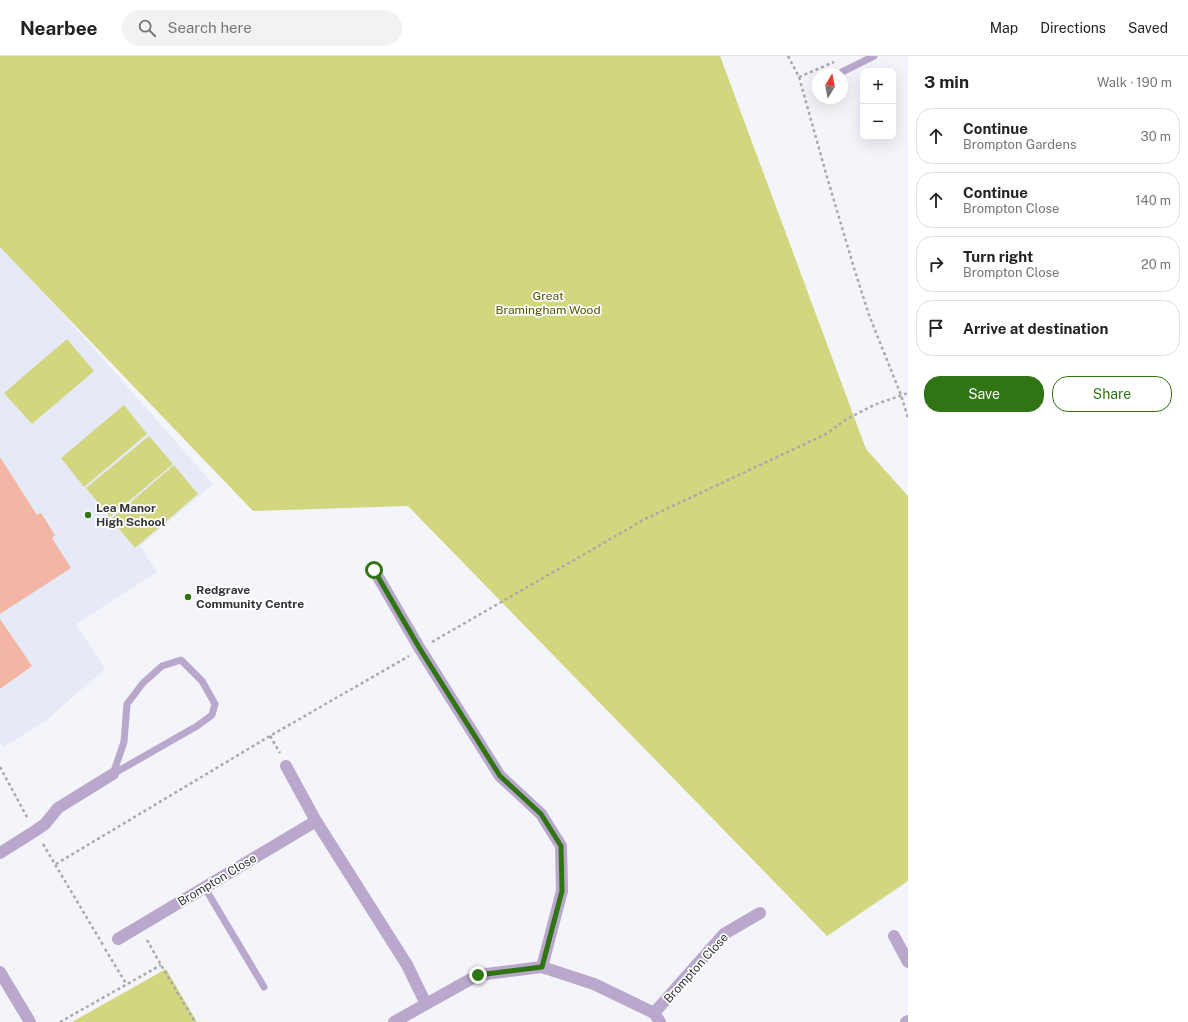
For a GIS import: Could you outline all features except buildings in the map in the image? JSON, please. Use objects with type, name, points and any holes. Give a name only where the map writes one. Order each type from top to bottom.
[{"type":"street","points":[[374,570],[420,649],[500,776],[541,814],[561,846],[562,891],[542,967]]},
{"type":"street","points":[[286,766],[316,821],[407,965],[426,1004]]},
{"type":"street","points":[[0,853],[45,824],[58,808],[113,774]]},
{"type":"street","name":"Brompton Close","points":[[118,939],[316,821]]},
{"type":"street","name":"Brompton Close","points":[[394,1022],[478,975],[542,967],[594,984],[657,1018],[724,934],[760,913]]},
{"type":"street","points":[[894,936],[908,962]]},
{"type":"street","points":[[0,972],[30,1022]]},
{"type":"lane","points":[[848,69],[874,56]]},
{"type":"lane","points":[[182,660],[202,681],[215,704],[212,715],[197,726],[113,774],[124,742],[127,704],[144,683],[162,666],[182,660]]},
{"type":"lane","points":[[205,888],[264,987]]},
{"type":"path","points":[[788,56],[799,76],[869,315],[901,395],[908,418]]},
{"type":"path","points":[[799,76],[836,62]]},
{"type":"path","points":[[56,864],[270,736],[645,519],[826,434],[845,420],[874,405],[908,393]]},
{"type":"path","points":[[270,736],[286,766]]},
{"type":"path","points":[[0,767],[35,831],[127,985]]},
{"type":"path","points":[[140,926],[161,966],[195,1022]]},
{"type":"path","points":[[60,1022],[161,966]]},
{"type":"shaded area","name":"Lea Manor High School","points":[[0,242],[213,484],[140,546],[157,572],[76,624],[105,669],[44,722],[3,747],[0,742]]},
{"type":"green space","name":"Great Bramingham Wood","points":[[0,56],[720,56],[866,449],[908,496],[908,881],[827,936],[408,506],[253,511],[0,247]]},
{"type":"green space","points":[[67,339],[94,371],[32,424],[4,393]]},
{"type":"green space","points":[[124,405],[147,434],[84,487],[61,458]]},
{"type":"green space","points":[[149,436],[173,464],[110,517],[86,488]]},
{"type":"green space","points":[[174,465],[198,494],[135,548],[111,519]]},
{"type":"green space","points":[[166,969],[197,1022],[72,1022]]},
{"type":"place","name":"Lea Manor High School","points":[[88,515]]},
{"type":"place","name":"Redgrave Community Centre","points":[[188,597]]},
{"type":"route","points":[[374,570],[420,649],[500,776],[541,814],[561,846],[562,891],[542,967],[478,975]]}]
